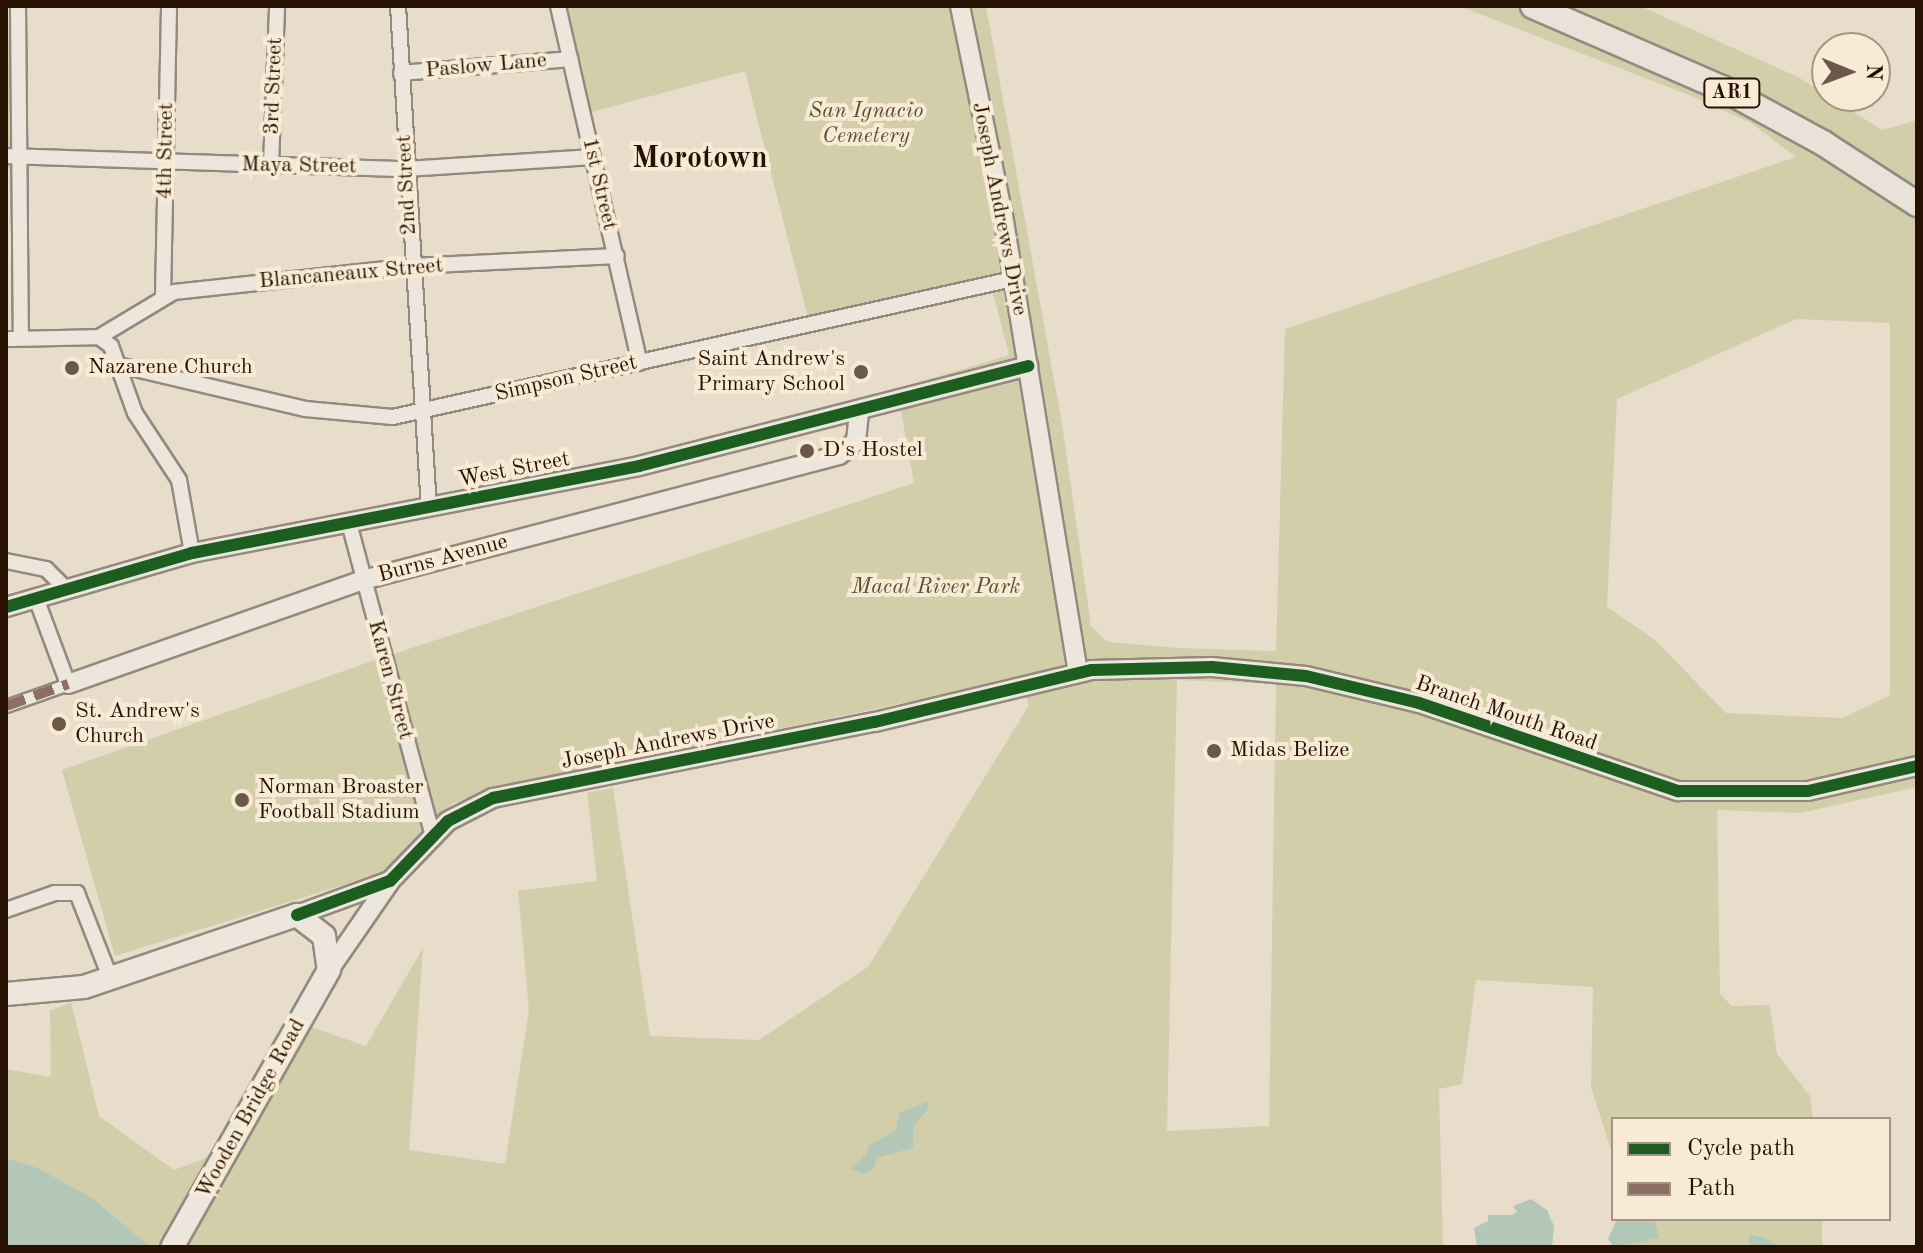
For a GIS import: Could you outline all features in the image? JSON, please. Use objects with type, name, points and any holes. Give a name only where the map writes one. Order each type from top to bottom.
[{"type":"highway","name":"AR1","points":[[1533,6],[1722,88],[1823,143],[1917,204]]},
{"type":"main road","points":[[297,915],[324,936],[329,970]]},
{"type":"main road","name":"Joseph Andrews Drive","points":[[10,995],[66,991],[297,915]]},
{"type":"main road","name":"Wooden Bridge Road","points":[[172,1247],[329,970]]},
{"type":"street","points":[[18,6],[13,157],[14,338],[99,337],[111,346],[135,413],[179,480],[192,553]]},
{"type":"street","name":"4th Street","points":[[163,295],[169,6]]},
{"type":"street","name":"3rd Street","points":[[271,165],[277,6]]},
{"type":"street","name":"2nd Street","points":[[398,6],[419,412],[429,508]]},
{"type":"street","name":"1st Street","points":[[558,6],[640,363]]},
{"type":"street","name":"Joseph Andrews Drive","points":[[297,915],[390,881],[459,813],[493,798],[875,722],[1078,673],[1013,279],[960,6]]},
{"type":"street","name":"Paslow Lane","points":[[401,73],[570,59]]},
{"type":"street","name":"Maya Street","points":[[13,157],[406,169],[593,157]]},
{"type":"street","name":"Blancaneaux Street","points":[[99,337],[163,295],[412,266],[617,256]]},
{"type":"street","name":"Simpson Street","points":[[118,365],[350,417],[419,412],[1013,279]]},
{"type":"street","name":"West Street","points":[[6,607],[192,553],[429,508],[859,413],[1028,366]]},
{"type":"street","name":"Burns Avenue","points":[[6,706],[363,580],[839,455],[856,441],[859,413]]},
{"type":"street","name":"Karen Street","points":[[349,523],[433,836]]},
{"type":"street","points":[[6,561],[46,569],[66,589]]},
{"type":"street","points":[[36,598],[68,684]]},
{"type":"street","name":"Branch Mouth Road","points":[[1078,673],[1126,667],[1212,667],[1306,676],[1419,703],[1646,784],[1678,791],[1808,791],[1917,766]]},
{"type":"street","points":[[329,970],[390,881]]},
{"type":"street","points":[[6,910],[55,893],[77,893],[110,977]]},
{"type":"green space","points":[[8,6],[11,149],[10,169],[6,169]]},
{"type":"green space","points":[[566,6],[986,6],[1062,424],[1091,626],[1108,642],[1179,648],[1276,651],[1285,329],[1796,157],[1751,123],[1694,97],[1459,6],[1640,6],[1798,77],[1811,85],[1811,112],[1853,112],[1882,130],[1917,120],[1917,787],[1800,813],[1717,810],[1720,994],[1732,1006],[1770,1005],[1777,1054],[1810,1096],[1813,1117],[1611,1117],[1611,1150],[1591,1087],[1593,987],[1476,980],[1462,1084],[1439,1089],[1443,1247],[151,1247],[91,1197],[38,1168],[6,1158],[6,1069],[51,1077],[50,1011],[71,1002],[99,1116],[174,1170],[211,1156],[288,1019],[366,1046],[423,948],[409,1150],[505,1164],[529,1010],[518,891],[597,881],[587,793],[613,788],[650,1036],[759,1040],[868,967],[1029,705],[1020,679],[515,783],[453,803],[385,872],[115,956],[62,770],[372,661],[914,483],[897,389],[1009,355],[993,293],[811,330],[745,71],[588,113]],"holes":[[[1796,319],[1890,323],[1890,695],[1843,718],[1726,713],[1655,640],[1607,607],[1617,399]],[[1177,680],[1276,684],[1269,1126],[1167,1131]]]},
{"type":"green space","points":[[1617,1221],[1822,1221],[1822,1247],[1617,1247]]},
{"type":"shaded area","points":[[927,1102],[929,1108],[913,1127],[913,1148],[877,1158],[873,1170],[862,1174],[851,1168],[867,1154],[868,1146],[896,1130],[900,1112]]},
{"type":"shaded area","points":[[6,1158],[38,1168],[91,1197],[151,1247],[6,1247]]},
{"type":"shaded area","points":[[1531,1199],[1547,1210],[1554,1226],[1552,1247],[1477,1247],[1474,1228],[1488,1221],[1488,1215],[1512,1215],[1517,1212],[1513,1206]]},
{"type":"shaded area","points":[[1616,1221],[1655,1222],[1659,1238],[1614,1247],[1608,1239]]},
{"type":"shaded area","points":[[1749,1234],[1764,1238],[1781,1247],[1749,1247]]},
{"type":"marked path","points":[[6,706],[68,684]]},
{"type":"cycle path","points":[[6,607],[192,553],[639,466],[1028,366]]},
{"type":"cycle path","points":[[297,915],[390,881],[448,821],[493,798],[875,722],[1092,670],[1212,667],[1306,676],[1419,703],[1678,791],[1808,791],[1917,766]]},
{"type":"place","name":"Nazarene Church","points":[[72,368]]},
{"type":"place","name":"Saint Andrew's Primary School","points":[[861,372]]},
{"type":"place","name":"D's Hostel","points":[[807,451]]},
{"type":"place","name":"St. Andrew's Church","points":[[59,724]]},
{"type":"place","name":"Midas Belize","points":[[1214,751]]},
{"type":"place","name":"Norman Broaster Football Stadium","points":[[242,800]]},
{"type":"district","name":"Morotown","points":[[700,159]]},
{"type":"park label","name":"San Ignacio Cemetery","points":[[866,124]]},
{"type":"park label","name":"Macal River Park","points":[[936,588]]}]
